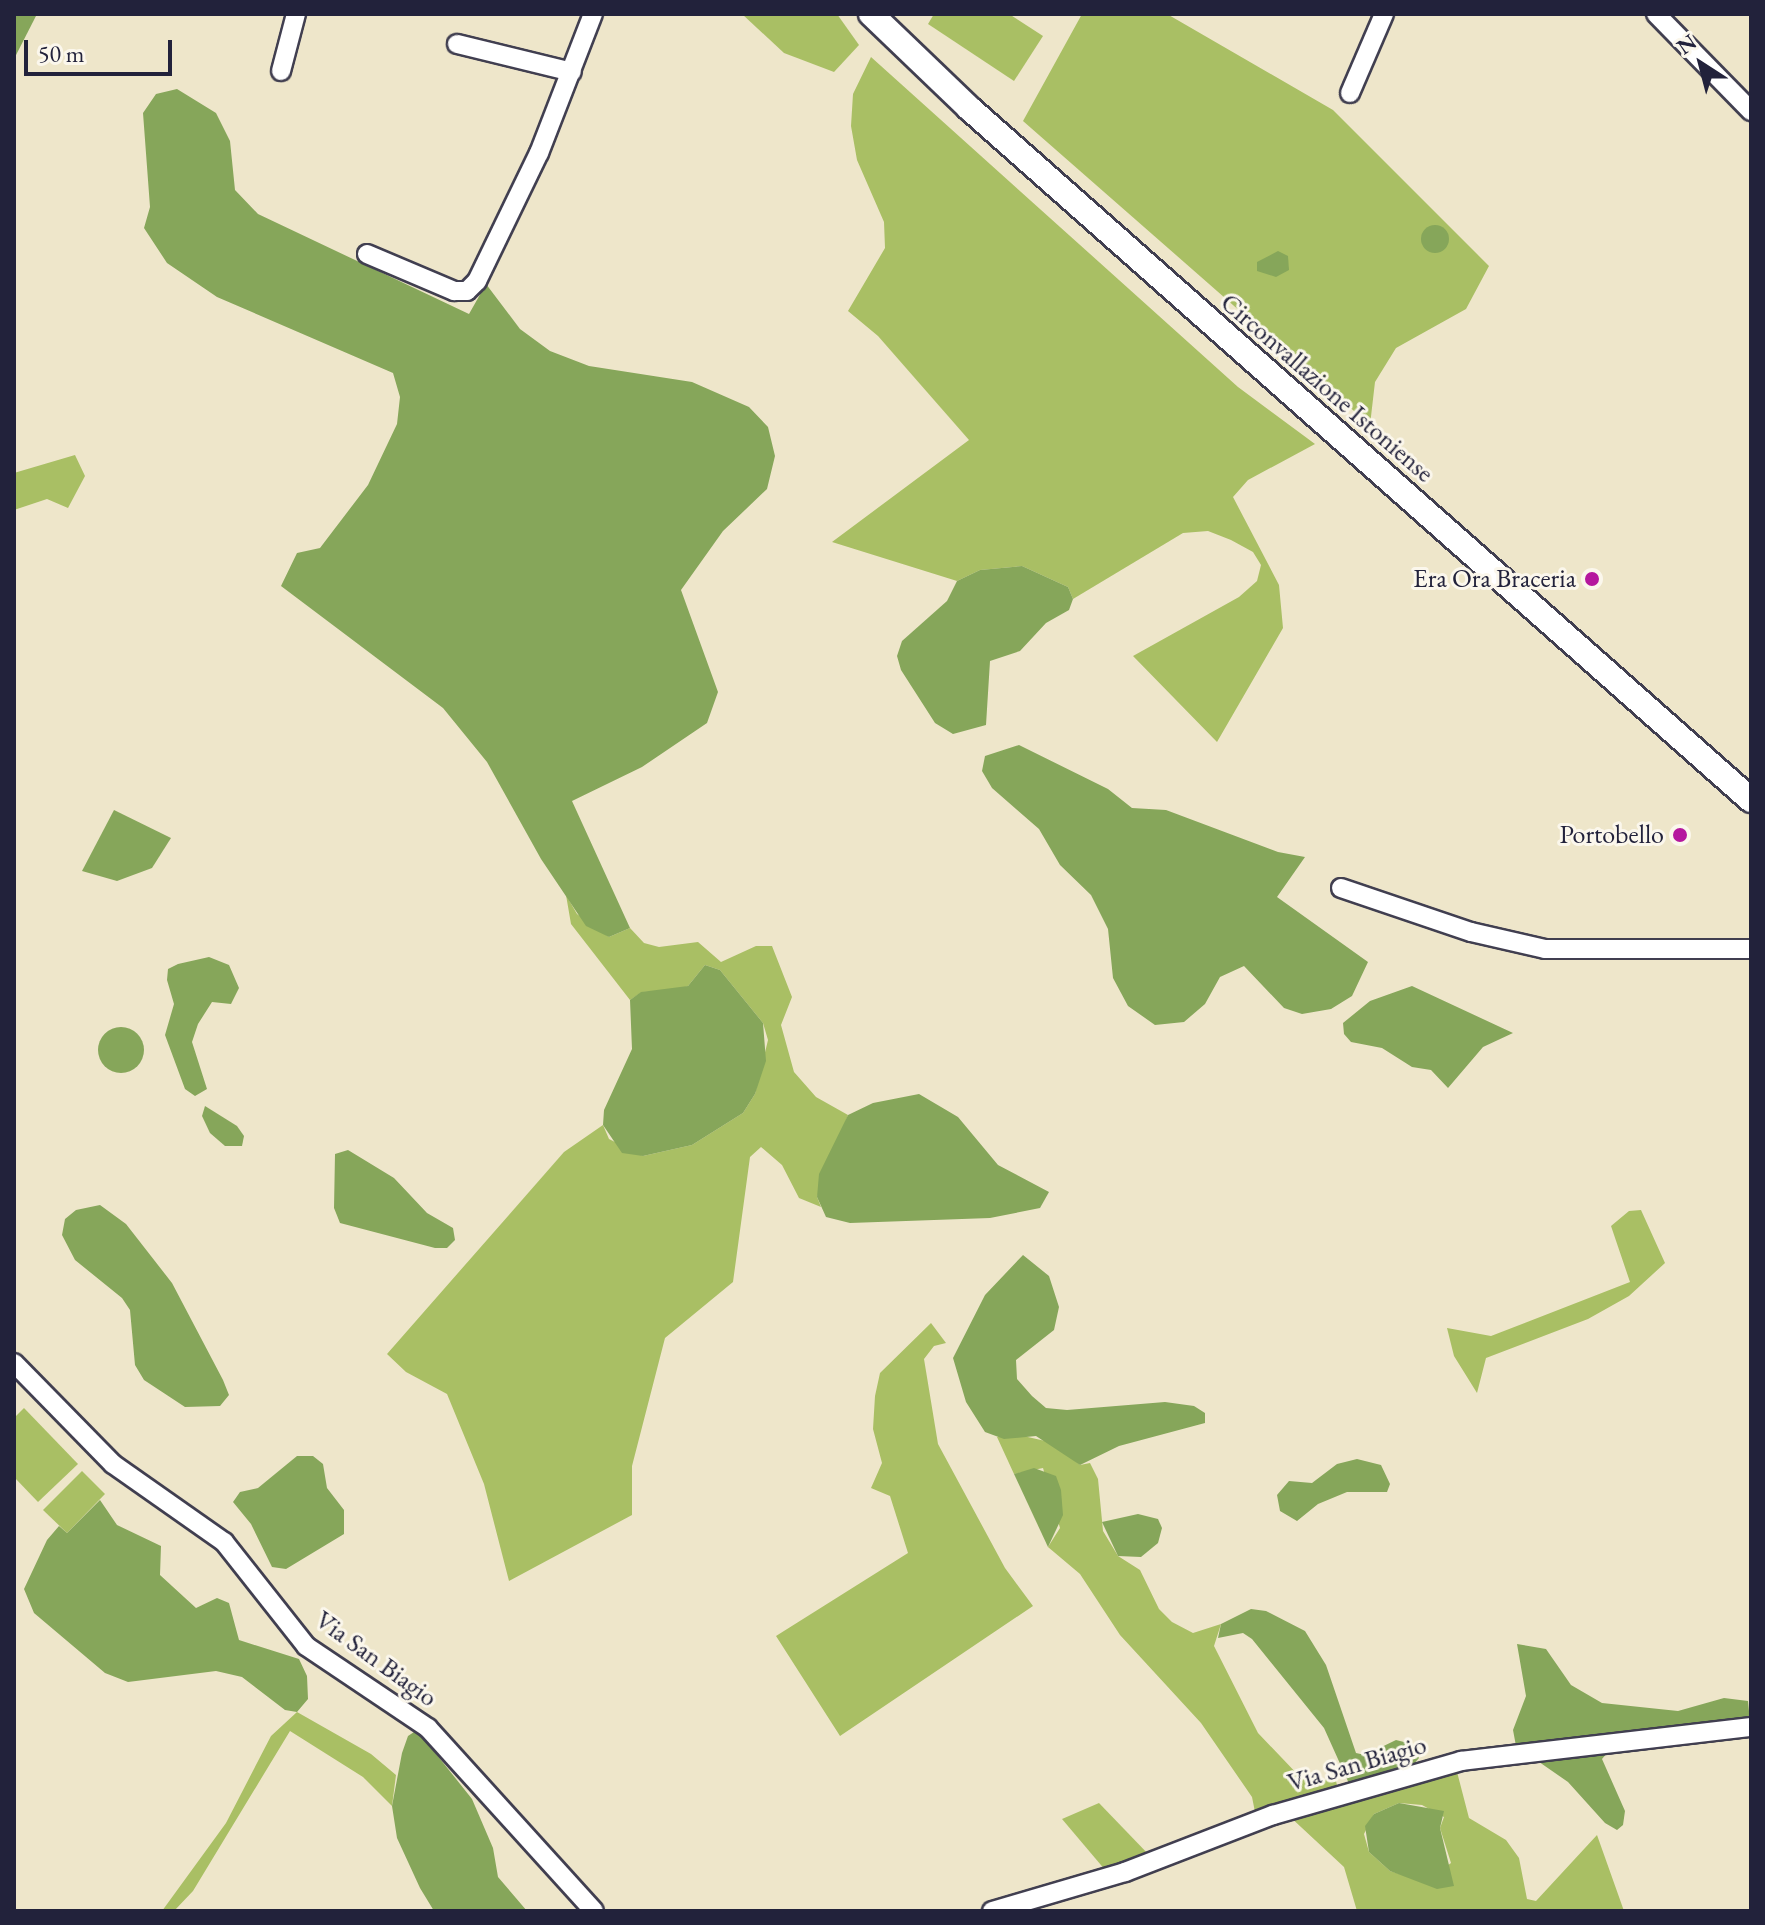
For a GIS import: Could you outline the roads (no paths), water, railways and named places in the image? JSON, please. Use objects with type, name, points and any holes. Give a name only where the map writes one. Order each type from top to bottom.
[{"type":"main road","name":"Circonvallazione Istoniense","points":[[871,14],[981,118],[1751,800]]},
{"type":"street","points":[[281,71],[296,14]]},
{"type":"street","points":[[367,254],[454,291],[467,291],[477,281],[526,182],[593,14]]},
{"type":"street","points":[[1350,93],[1384,14]]},
{"type":"street","points":[[1656,14],[1751,111]]},
{"type":"street","points":[[457,44],[572,72]]},
{"type":"street","points":[[1341,888],[1471,932],[1545,949],[1751,949]]},
{"type":"street","name":"Via San Biagio","points":[[14,1363],[113,1464],[224,1542],[306,1646],[428,1728],[594,1911]]},
{"type":"street","name":"Via San Biagio","points":[[992,1911],[1110,1877],[1273,1815],[1461,1761],[1751,1727]]},
{"type":"place","name":"Era Ora Braceria","points":[[1592,579]]},
{"type":"place","name":"Portobello","points":[[1680,835]]}]
